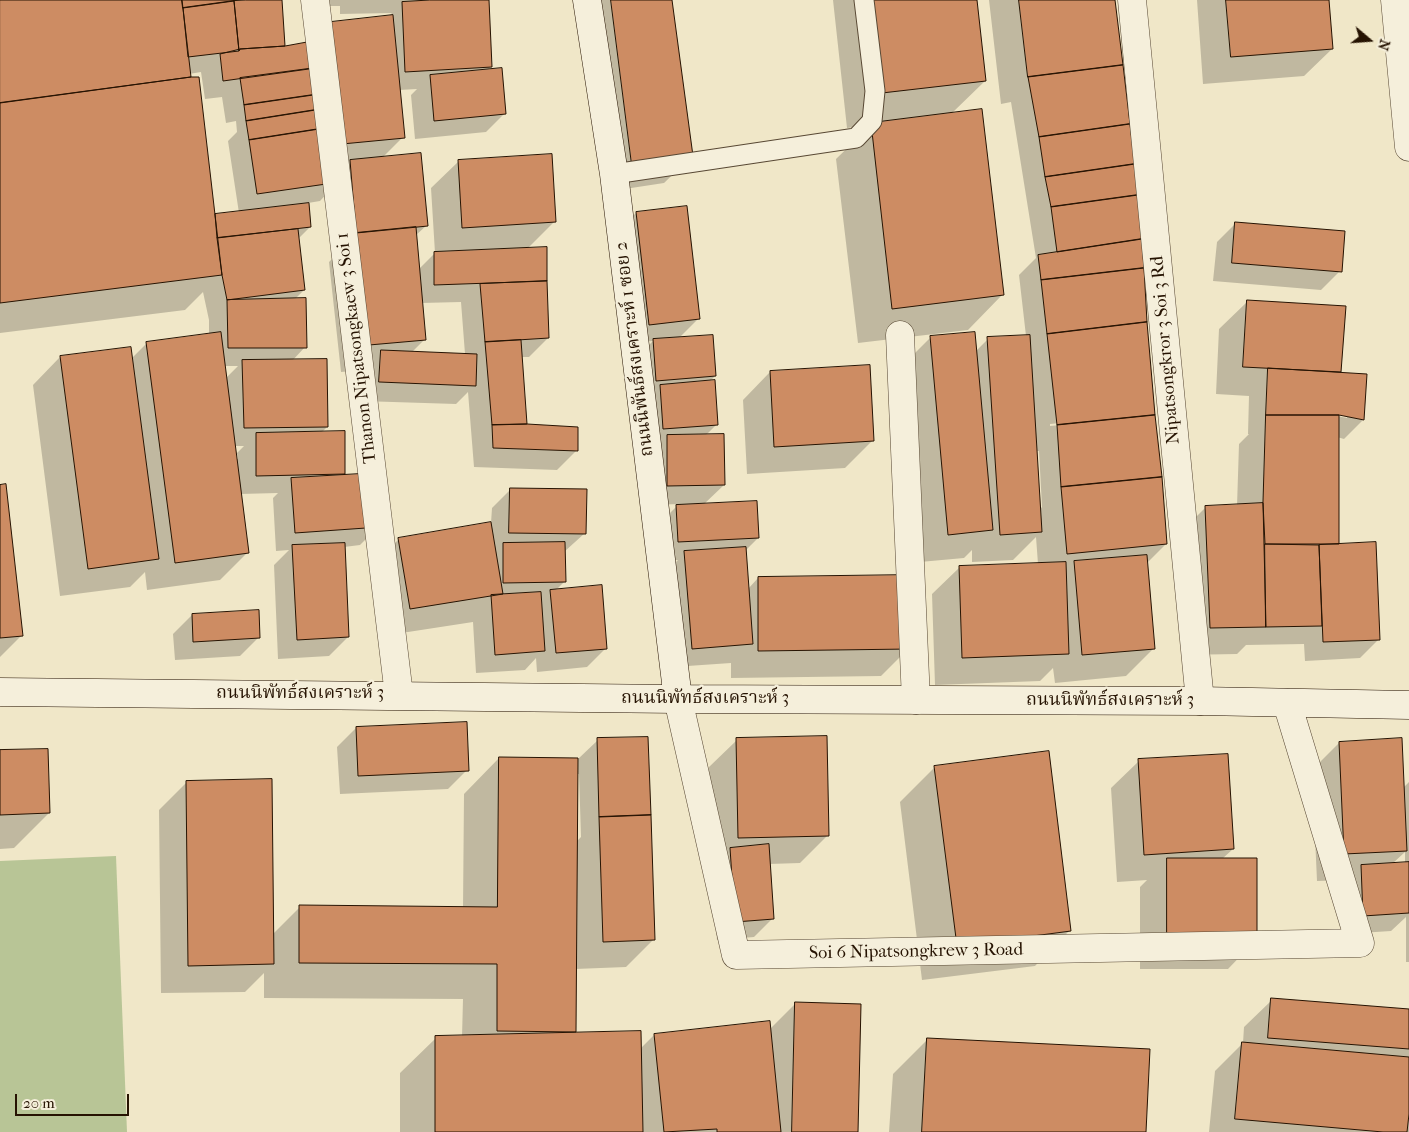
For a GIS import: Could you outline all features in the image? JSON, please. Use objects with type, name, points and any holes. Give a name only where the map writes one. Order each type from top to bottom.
[{"type":"street","name":"Thanon Nipatsongkaew 3 Soi 1","points":[[315,0],[399,695]]},
{"type":"street","name":"ถนนนิพันธ์สงเคราะห์ 1 ซอย 2","points":[[587,0],[614,174],[678,699]]},
{"type":"street","name":"Nipatsongkror 3 Soi 3 Rd","points":[[1132,0],[1200,701]]},
{"type":"street","points":[[1395,0],[1409,147]]},
{"type":"street","points":[[900,335],[916,700]]},
{"type":"street","name":"ถนนนิพัทธ์สงเคราะห์ 3","points":[[0,692],[678,699],[1200,701],[1409,706]]},
{"type":"street","name":"Soi 6 Nipatsongkrew 3 Road","points":[[678,699],[736,955],[1360,943],[1287,703]]},
{"type":"lane","points":[[614,174],[856,138],[872,121],[875,91],[864,0]]},
{"type":"green space","points":[[116,856],[127,1132],[0,1132],[0,861]]},
{"type":"building","points":[[0,0],[182,0],[191,77],[0,103]]},
{"type":"building","points":[[182,0],[234,0],[234,1],[183,8]]},
{"type":"building","points":[[282,0],[285,46],[240,49],[239,51],[234,1]]},
{"type":"building","points":[[489,0],[492,67],[405,72],[402,2]]},
{"type":"building","points":[[611,0],[672,0],[693,156],[632,165]]},
{"type":"building","points":[[872,0],[977,0],[986,81],[882,93]]},
{"type":"building","points":[[1019,0],[1115,0],[1123,65],[1028,77]]},
{"type":"building","points":[[1226,0],[1329,0],[1333,49],[1231,57]]},
{"type":"building","points":[[234,1],[239,51],[188,57],[183,8]]},
{"type":"building","points":[[393,15],[405,138],[342,144],[331,22]]},
{"type":"building","points":[[320,40],[323,67],[223,81],[220,54],[240,49],[285,46]]},
{"type":"building","points":[[1123,65],[1130,124],[1039,137],[1028,77]]},
{"type":"building","points":[[323,67],[327,93],[244,105],[240,78]]},
{"type":"building","points":[[502,68],[506,114],[434,121],[430,75]]},
{"type":"building","points":[[199,77],[222,275],[0,303],[0,103]]},
{"type":"building","points":[[327,93],[328,108],[246,121],[244,105]]},
{"type":"building","points":[[328,108],[332,127],[249,140],[246,121]]},
{"type":"building","points":[[982,109],[1004,295],[892,309],[871,123]]},
{"type":"building","points":[[1130,124],[1135,164],[1045,177],[1039,137]]},
{"type":"building","points":[[332,127],[340,182],[257,194],[249,140]]},
{"type":"building","points":[[421,153],[428,226],[356,233],[350,160]]},
{"type":"building","points":[[552,154],[556,222],[462,228],[458,160]]},
{"type":"building","points":[[1135,164],[1138,195],[1051,207],[1045,177]]},
{"type":"building","points":[[1138,195],[1142,239],[1057,252],[1051,207]]},
{"type":"building","points":[[309,203],[311,227],[217,238],[215,214]]},
{"type":"building","points":[[687,206],[700,319],[649,325],[636,212]]},
{"type":"building","points":[[1235,222],[1345,231],[1342,272],[1232,263]]},
{"type":"building","points":[[416,227],[426,340],[369,345],[356,233]]},
{"type":"building","points":[[298,229],[305,290],[227,300],[217,238]]},
{"type":"building","points":[[1142,239],[1144,268],[1041,280],[1038,255]]},
{"type":"building","points":[[547,247],[547,281],[434,285],[434,252]]},
{"type":"building","points":[[1144,268],[1147,322],[1047,334],[1041,280]]},
{"type":"building","points":[[547,281],[549,338],[485,342],[480,284]]},
{"type":"building","points":[[306,298],[307,348],[228,348],[227,300]]},
{"type":"building","points":[[1247,300],[1346,306],[1341,372],[1243,367]]},
{"type":"building","points":[[1147,322],[1155,415],[1057,425],[1047,334]]},
{"type":"building","points":[[221,332],[249,553],[175,563],[146,342]]},
{"type":"building","points":[[975,332],[993,530],[948,535],[930,336]]},
{"type":"building","points":[[713,335],[716,376],[656,381],[653,339]]},
{"type":"building","points":[[1030,335],[1042,532],[1000,535],[987,337]]},
{"type":"building","points":[[521,340],[527,424],[492,425],[485,342]]},
{"type":"building","points":[[131,347],[159,559],[88,569],[60,356]]},
{"type":"building","points":[[381,350],[477,354],[476,386],[379,382]]},
{"type":"building","points":[[327,359],[328,427],[244,428],[242,360]]},
{"type":"building","points":[[870,365],[874,441],[774,447],[770,371]]},
{"type":"building","points":[[1268,368],[1367,374],[1364,420],[1339,415],[1266,415]]},
{"type":"building","points":[[715,380],[718,425],[663,429],[660,385]]},
{"type":"building","points":[[1155,415],[1162,477],[1061,487],[1057,425]]},
{"type":"building","points":[[1266,415],[1339,415],[1339,544],[1265,544],[1263,503]]},
{"type":"building","points":[[527,424],[578,427],[578,451],[493,448],[492,425]]},
{"type":"building","points":[[345,431],[345,474],[256,476],[256,433]]},
{"type":"building","points":[[724,434],[725,485],[667,486],[667,435]]},
{"type":"building","points":[[377,473],[380,527],[295,533],[291,478]]},
{"type":"building","points":[[1162,477],[1167,544],[1067,554],[1061,487]]},
{"type":"building","points":[[6,484],[23,636],[0,638],[0,485]]},
{"type":"building","points":[[510,488],[587,489],[586,534],[509,533]]},
{"type":"building","points":[[757,501],[759,538],[678,542],[676,505]]},
{"type":"building","points":[[1263,503],[1266,627],[1210,628],[1205,506]]},
{"type":"building","points":[[491,522],[503,594],[410,609],[398,538]]},
{"type":"building","points":[[565,542],[566,582],[503,583],[503,543]]},
{"type":"building","points":[[1376,542],[1380,640],[1323,642],[1319,545]]},
{"type":"building","points":[[345,543],[349,637],[297,640],[292,545]]},
{"type":"building","points":[[1265,544],[1319,545],[1322,626],[1266,627]]},
{"type":"building","points":[[746,547],[753,644],[692,649],[684,551]]},
{"type":"building","points":[[1147,555],[1155,649],[1082,655],[1074,561]]},
{"type":"building","points":[[1066,562],[1069,654],[962,658],[959,566]]},
{"type":"building","points":[[909,575],[910,649],[758,651],[758,577]]},
{"type":"building","points":[[602,585],[607,649],[556,653],[550,590]]},
{"type":"building","points":[[541,592],[545,651],[495,655],[491,595]]},
{"type":"building","points":[[259,610],[260,638],[193,642],[192,614]]},
{"type":"building","points":[[467,722],[469,771],[358,776],[356,727]]},
{"type":"building","points":[[827,736],[829,836],[738,838],[736,738]]},
{"type":"building","points":[[648,737],[651,815],[599,817],[597,738]]},
{"type":"building","points":[[1402,738],[1407,851],[1344,854],[1339,742]]},
{"type":"building","points":[[48,749],[50,813],[0,815],[0,750]]},
{"type":"building","points":[[1049,751],[1071,931],[957,946],[934,766]]},
{"type":"building","points":[[1228,754],[1234,849],[1144,855],[1138,759]]},
{"type":"building","points":[[499,757],[578,758],[576,1032],[497,1031],[497,964],[299,963],[299,905],[497,907]]},
{"type":"building","points":[[272,779],[274,964],[188,966],[186,781]]},
{"type":"building","points":[[651,815],[655,940],[603,942],[599,817]]},
{"type":"building","points":[[769,844],[774,919],[735,922],[730,848]]},
{"type":"building","points":[[1167,858],[1257,858],[1257,942],[1167,942]]},
{"type":"building","points":[[1409,862],[1409,913],[1363,916],[1361,865]]},
{"type":"building","points":[[1271,998],[1409,1009],[1409,1049],[1268,1038]]},
{"type":"building","points":[[795,1002],[861,1004],[858,1132],[792,1132]]},
{"type":"building","points":[[770,1021],[781,1132],[717,1132],[717,1129],[664,1132],[654,1034]]},
{"type":"building","points":[[641,1031],[643,1132],[435,1132],[435,1036]]},
{"type":"building","points":[[927,1038],[1150,1049],[1146,1132],[922,1132]]},
{"type":"building","points":[[1242,1042],[1409,1057],[1409,1114],[1407,1132],[1383,1132],[1235,1119]]}]
